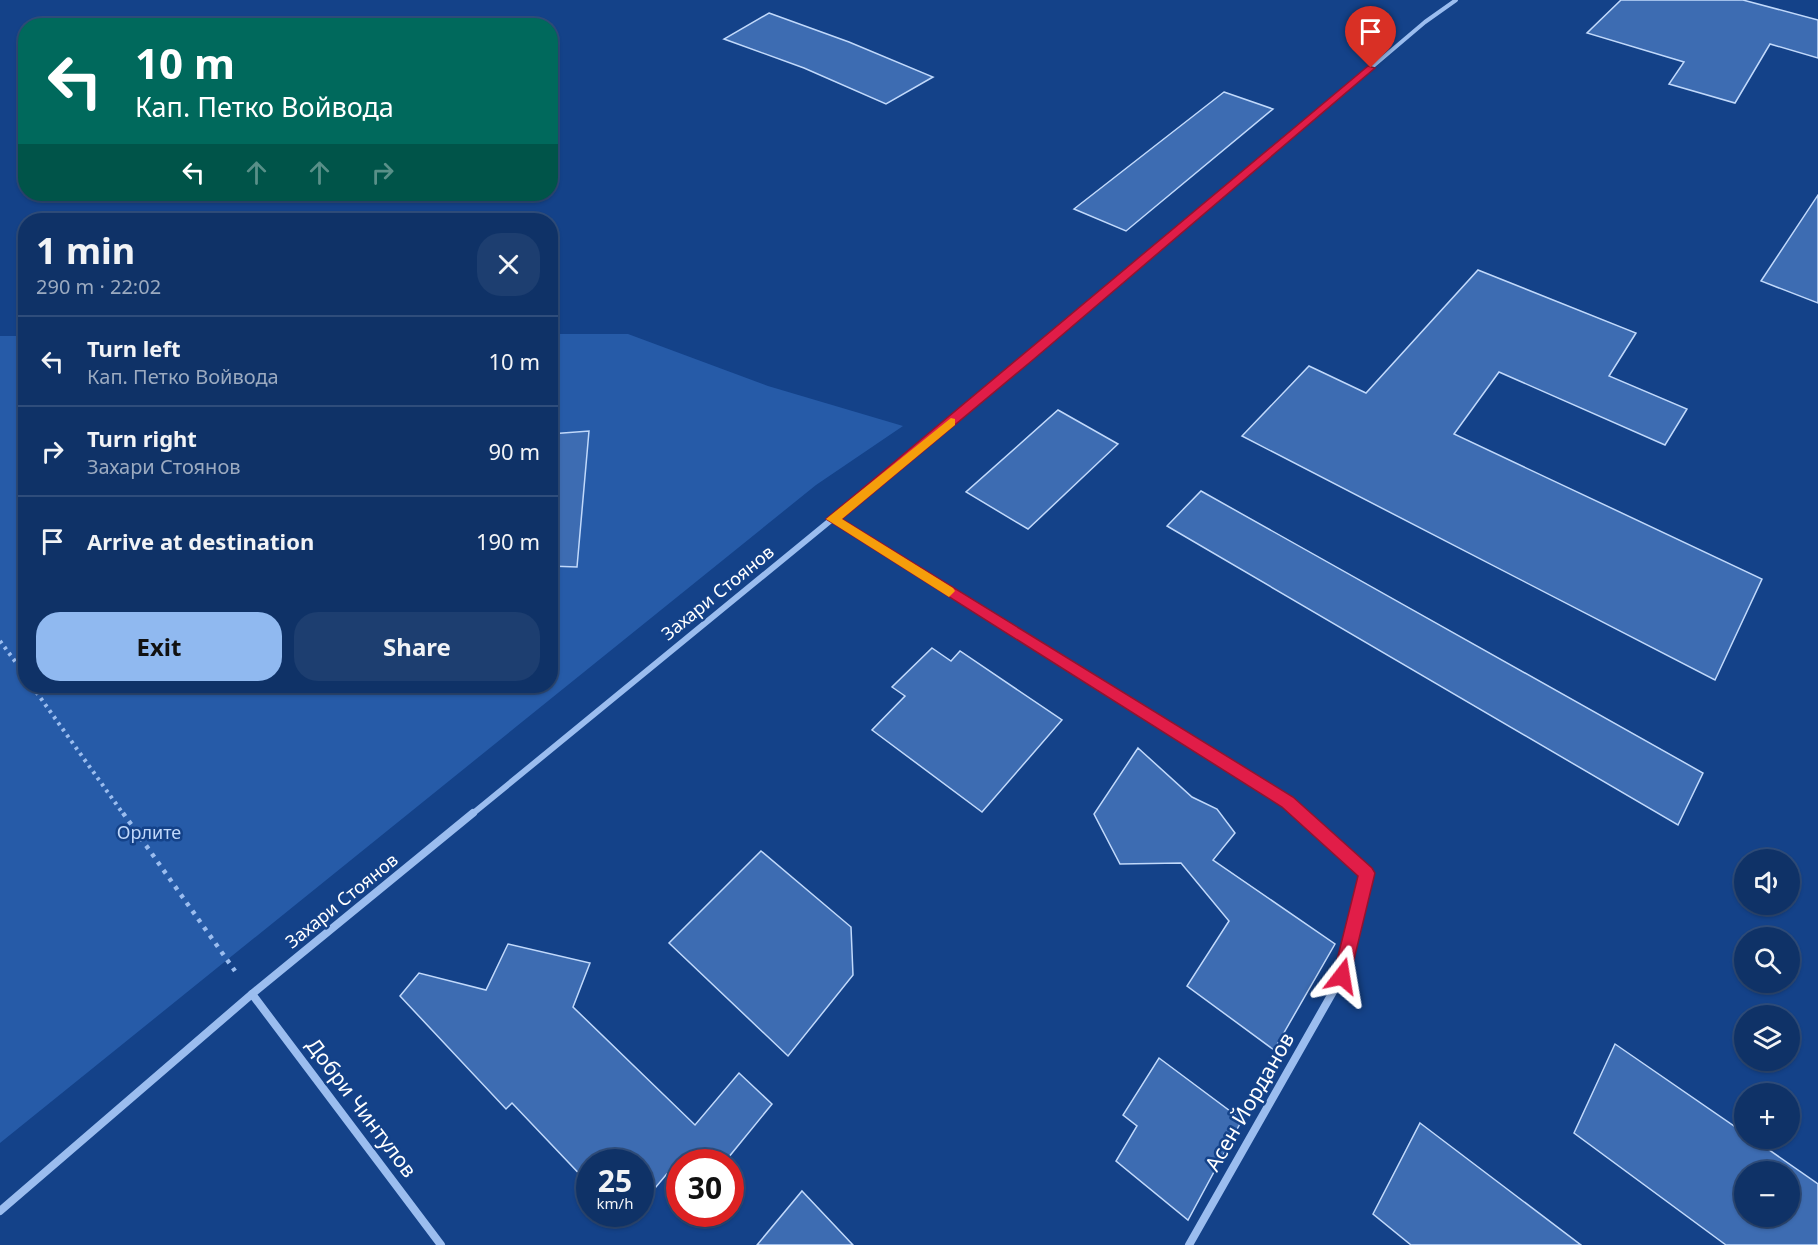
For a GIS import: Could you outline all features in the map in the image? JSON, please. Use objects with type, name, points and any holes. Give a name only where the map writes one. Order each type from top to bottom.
[{"type":"street","name":"Захари Стоянов","points":[[0,1211],[252,994],[1030,357],[1425,22],[1456,0]]},
{"type":"street","name":"Асен Йорданов","points":[[832,519],[1287,802],[1367,873],[1342,976],[1189,1245]]},
{"type":"street","name":"Добри Чинтулов","points":[[252,994],[441,1245]]},
{"type":"path","points":[[0,640],[18,665]]},
{"type":"path","points":[[37,693],[252,994]]},
{"type":"green space","name":"Орлите","points":[[558,334],[628,334],[768,386],[903,426],[816,485],[0,1143],[0,336],[18,336],[18,693],[558,693]]},
{"type":"building","points":[[1621,0],[1743,0],[1818,20],[1818,58],[1770,44],[1735,103],[1669,84],[1684,62],[1587,33]]},
{"type":"building","points":[[769,13],[849,42],[933,77],[886,104],[804,68],[724,39]]},
{"type":"building","points":[[1224,92],[1273,109],[1126,231],[1074,209]]},
{"type":"building","points":[[1818,195],[1818,303],[1761,281]]},
{"type":"building","points":[[1478,270],[1636,333],[1609,376],[1687,409],[1665,445],[1499,372],[1454,434],[1762,579],[1715,680],[1242,436],[1309,366],[1366,393]]},
{"type":"building","points":[[1058,410],[1118,444],[1028,529],[966,492]]},
{"type":"building","points":[[589,431],[577,567],[558,566],[558,433]]},
{"type":"building","points":[[1201,491],[1703,773],[1678,825],[1167,526]]},
{"type":"building","points":[[932,648],[951,661],[960,651],[1062,720],[982,812],[872,730],[905,696],[892,687]]},
{"type":"building","points":[[1138,748],[1192,797],[1217,809],[1235,833],[1213,860],[1335,944],[1274,1050],[1187,986],[1229,921],[1181,863],[1120,864],[1094,814]]},
{"type":"building","points":[[761,851],[851,927],[853,975],[788,1056],[669,943]]},
{"type":"building","points":[[508,944],[590,963],[573,1007],[695,1125],[739,1073],[772,1104],[735,1149],[666,1149],[666,1175],[654,1189],[654,1149],[576,1149],[576,1170],[512,1103],[506,1109],[400,996],[419,973],[486,990]]},
{"type":"building","points":[[1615,1044],[1734,1126],[1734,1149],[1768,1149],[1785,1161],[1734,1161],[1734,1227],[1800,1227],[1800,1171],[1818,1184],[1818,1245],[1726,1245],[1574,1133]]},
{"type":"building","points":[[1159,1058],[1242,1120],[1188,1220],[1116,1161],[1137,1126],[1123,1115]]},
{"type":"building","points":[[1420,1123],[1581,1245],[1411,1245],[1373,1214]]},
{"type":"building","points":[[802,1191],[853,1245],[757,1245]]},
{"type":"slow traffic","points":[[949,591],[832,519],[951,422]]},
{"type":"route","points":[[1342,976],[1367,873],[1287,802],[832,519],[1030,357],[1371,68]]}]
